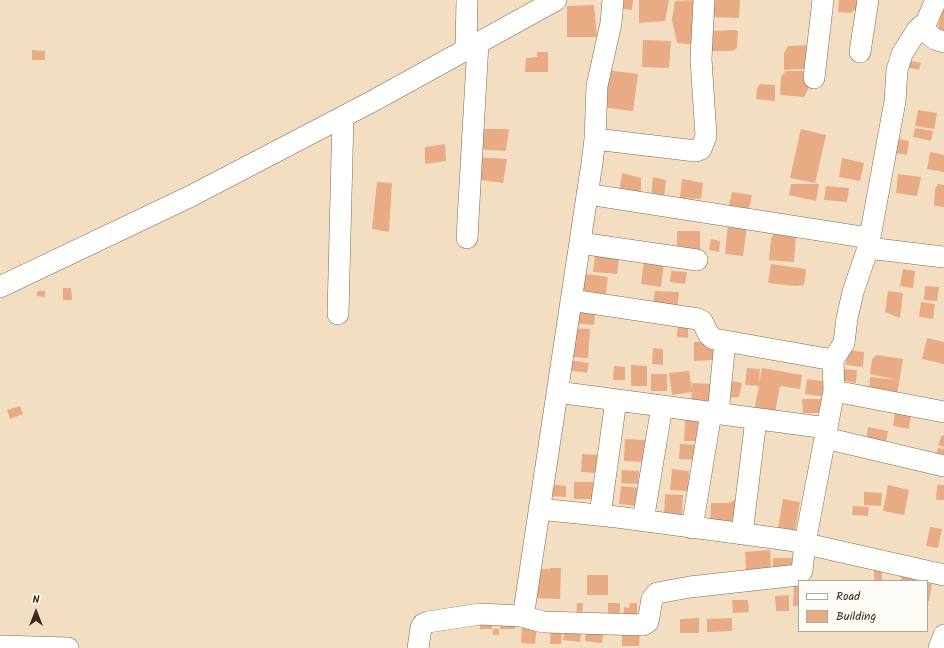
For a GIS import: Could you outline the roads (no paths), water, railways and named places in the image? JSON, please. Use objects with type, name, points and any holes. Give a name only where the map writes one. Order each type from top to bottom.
[{"type":"street","points":[[466,0],[472,46],[467,238]]},
{"type":"street","points":[[0,286],[191,196],[343,117],[556,0]]},
{"type":"street","points":[[521,616],[524,611],[595,139],[597,86],[611,24],[613,0]]},
{"type":"street","points":[[595,139],[696,151],[702,149],[706,136],[701,59],[704,0]]},
{"type":"street","points":[[814,78],[823,0]]},
{"type":"street","points":[[860,52],[868,0]]},
{"type":"street","points":[[418,648],[421,628],[423,624],[428,622],[480,614],[521,616],[543,622],[643,625],[648,622],[652,599],[657,593],[690,587],[798,575],[802,571],[805,543],[834,391],[833,360],[844,343],[846,318],[869,243],[895,101],[897,70],[902,54],[917,30],[926,22],[936,0]]},
{"type":"street","points":[[926,22],[927,33],[935,39],[944,42]]},
{"type":"street","points":[[338,314],[343,117]]},
{"type":"street","points":[[587,194],[944,257]]},
{"type":"street","points":[[580,242],[697,260]]},
{"type":"street","points":[[571,300],[698,319],[702,321],[709,335],[714,339],[833,360]]},
{"type":"street","points":[[692,528],[714,413],[725,341]]},
{"type":"street","points":[[834,391],[944,412]]},
{"type":"street","points":[[557,392],[756,419],[826,433],[944,466]]},
{"type":"street","points":[[600,515],[616,400]]},
{"type":"street","points":[[643,521],[662,406]]},
{"type":"street","points":[[742,534],[756,419]]},
{"type":"street","points":[[539,509],[600,515],[805,543],[944,575]]},
{"type":"street","points":[[939,648],[944,635]]},
{"type":"street","points":[[0,646],[68,648]]}]
